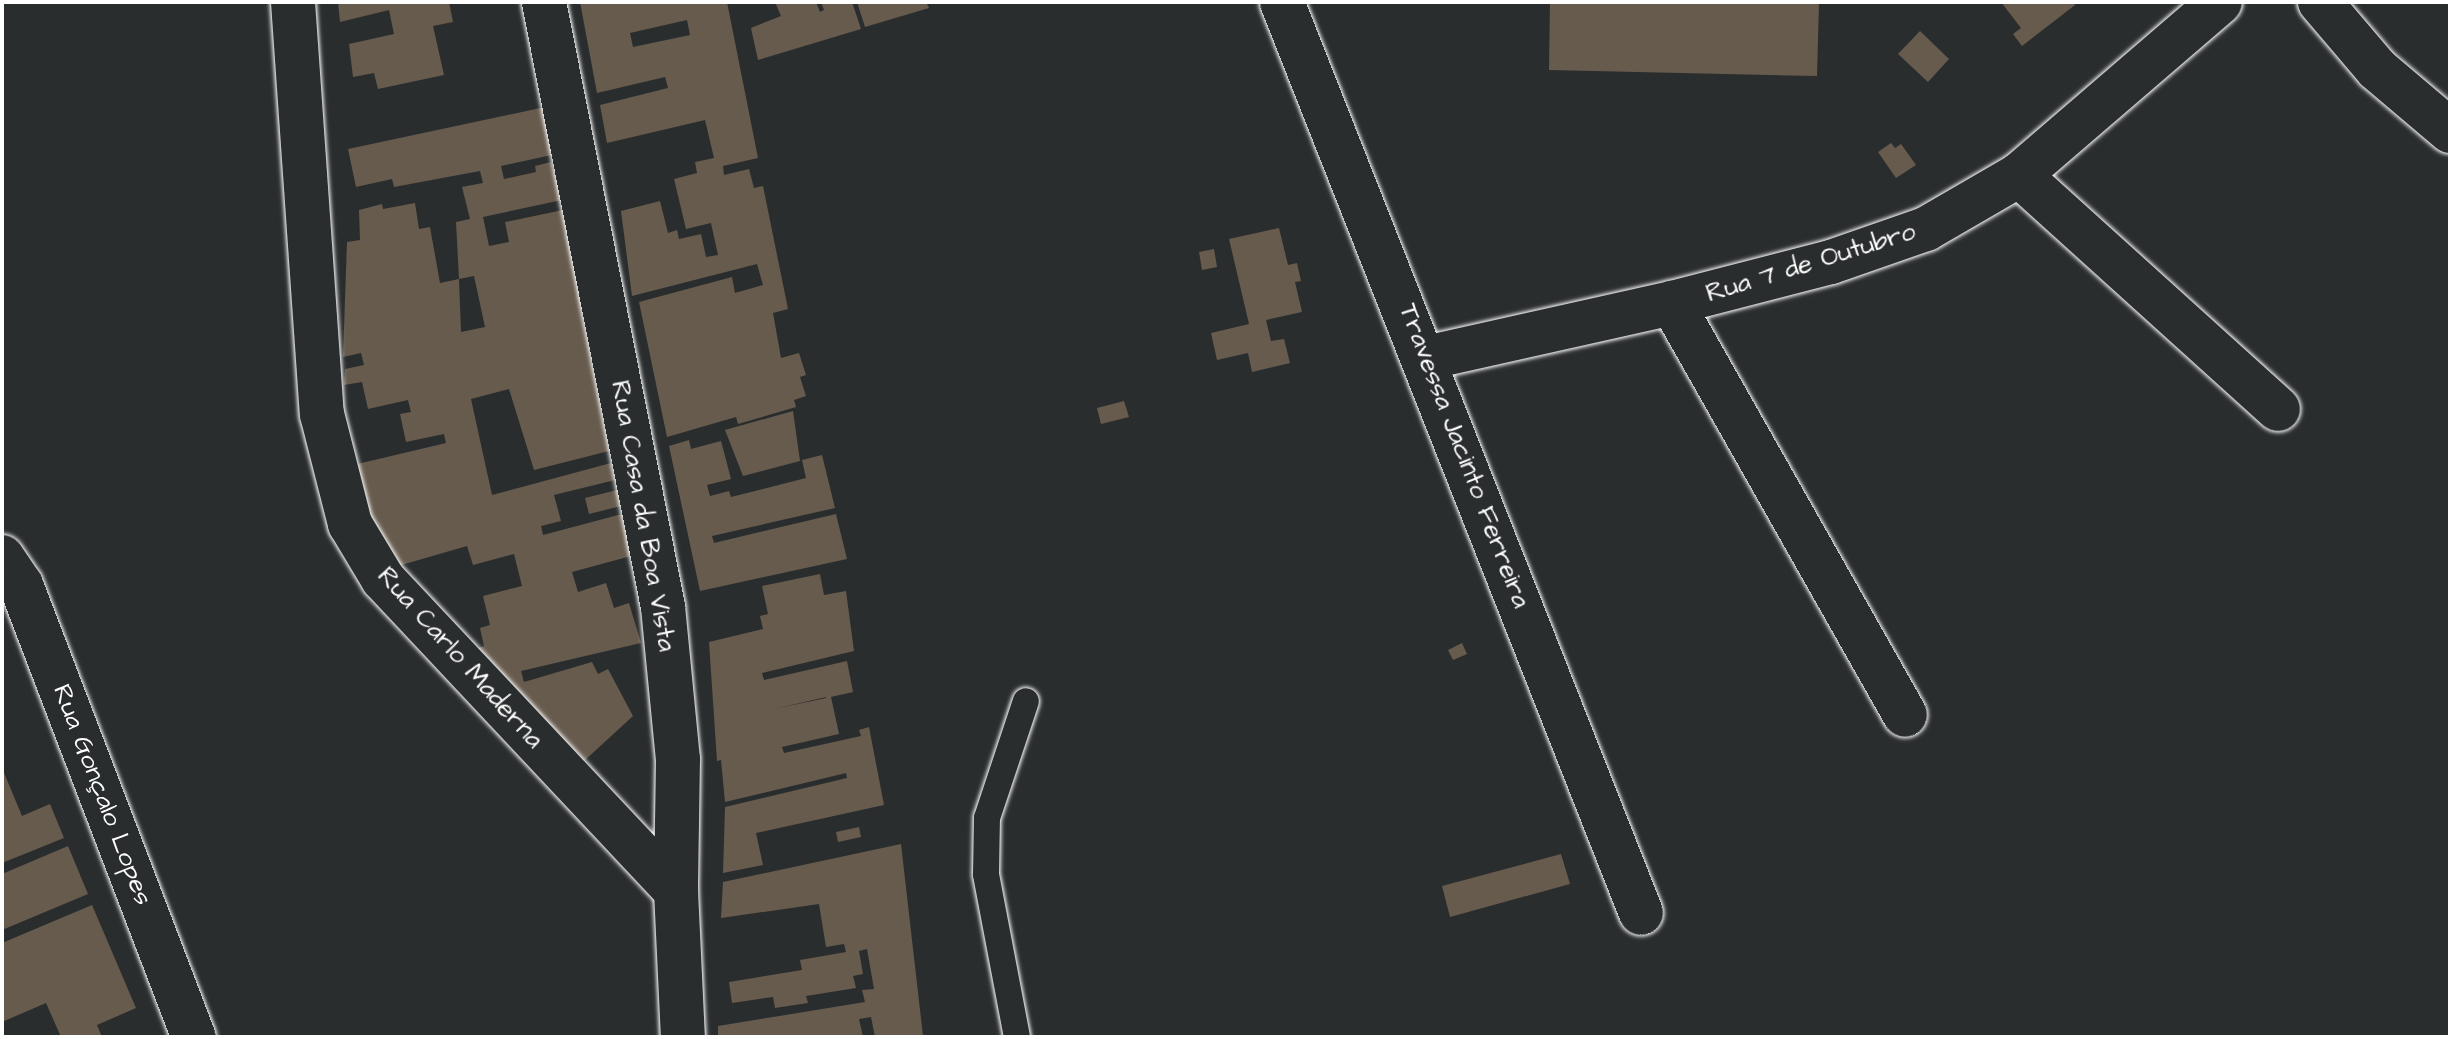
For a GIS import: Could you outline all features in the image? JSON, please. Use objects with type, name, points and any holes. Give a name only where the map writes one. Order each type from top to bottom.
[{"type":"street","name":"Rua Carlo Maderna","points":[[293,2],[322,414],[350,524],[383,579],[676,891]]},
{"type":"street","name":"Rua Casa da Boa Vista","points":[[544,2],[663,607],[678,759],[676,891],[683,1037]]},
{"type":"street","name":"Travessa Jacinto Ferreira","points":[[1282,2],[1426,358],[1641,913]]},
{"type":"street","name":"Rua 7 de Outubro","points":[[1426,358],[1672,303],[1831,262],[1926,229],[2019,175],[2220,2]]},
{"type":"street","points":[[2320,2],[2377,69],[2450,131]]},
{"type":"street","points":[[2019,175],[2278,409]]},
{"type":"street","points":[[1672,303],[1905,715]]},
{"type":"street","name":"Rua Gonçalo Lopes","points":[[2,557],[21,585],[194,1037]]},
{"type":"lane","points":[[1017,1037],[986,874],[987,818],[1026,701]]},
{"type":"building","points":[[338,2],[449,2],[453,22],[433,26],[444,75],[378,89],[374,73],[353,77],[349,44],[394,34],[389,10],[340,22]]},
{"type":"building","points":[[580,2],[727,2],[758,158],[723,166],[724,175],[749,169],[754,188],[763,186],[788,309],[773,313],[781,358],[799,353],[806,375],[800,377],[806,396],[794,400],[796,407],[738,424],[736,417],[667,437],[639,302],[732,277],[735,293],[763,285],[757,264],[632,296],[621,211],[660,201],[668,233],[677,230],[679,239],[701,234],[706,257],[718,255],[711,223],[686,229],[674,179],[697,173],[695,162],[714,158],[705,120],[607,143],[600,105],[668,88],[665,77],[597,93]],"holes":[[[687,20],[690,35],[633,47],[630,33]]]},
{"type":"building","points":[[775,2],[816,2],[820,12],[824,10],[821,2],[852,2],[861,29],[758,60],[751,28],[781,16]]},
{"type":"building","points":[[857,2],[926,2],[929,8],[865,27]]},
{"type":"building","points":[[1550,2],[1819,2],[1817,76],[1549,70]]},
{"type":"building","points":[[2001,2],[2073,2],[2075,5],[2022,46],[2013,34],[2021,28]]},
{"type":"building","points":[[1920,31],[1949,59],[1928,82],[1898,54]]},
{"type":"building","points":[[545,107],[556,154],[501,166],[504,179],[536,172],[535,166],[551,162],[562,200],[483,217],[489,246],[509,242],[505,222],[563,210],[571,255],[579,254],[590,307],[581,309],[609,451],[534,470],[509,389],[471,399],[492,495],[611,463],[615,480],[554,495],[561,521],[541,526],[543,535],[622,514],[631,556],[572,572],[578,592],[606,583],[614,608],[629,603],[641,643],[521,671],[524,682],[592,662],[598,674],[608,669],[633,716],[572,772],[467,652],[484,646],[480,628],[490,625],[483,596],[522,586],[514,554],[473,565],[467,546],[391,568],[371,514],[362,516],[349,466],[446,443],[444,434],[406,442],[400,414],[411,412],[408,400],[368,409],[362,382],[344,385],[345,369],[364,365],[361,353],[343,357],[347,242],[360,240],[359,210],[382,204],[383,209],[415,203],[419,229],[430,227],[440,283],[459,279],[456,222],[470,219],[462,187],[483,183],[480,171],[394,187],[392,179],[356,187],[348,149]],"holes":[[[474,276],[485,327],[461,332],[459,279]]]},
{"type":"building","points":[[1891,143],[1895,148],[1901,144],[1916,165],[1896,178],[1878,152]]},
{"type":"building","points":[[1279,228],[1288,265],[1297,263],[1301,281],[1295,282],[1302,312],[1266,320],[1271,341],[1284,339],[1290,363],[1252,372],[1248,353],[1217,360],[1211,333],[1249,324],[1229,239]]},
{"type":"building","points":[[1214,249],[1217,267],[1202,270],[1199,252]]},
{"type":"building","points":[[1124,401],[1129,417],[1101,424],[1097,408]]},
{"type":"building","points":[[793,411],[800,461],[743,476],[725,430]]},
{"type":"building","points":[[689,440],[691,449],[721,441],[731,479],[707,485],[710,496],[729,491],[731,497],[806,478],[802,460],[822,455],[835,508],[712,536],[714,543],[836,514],[847,559],[700,591],[669,446]]},
{"type":"building","points":[[617,490],[621,506],[589,514],[585,498]]},
{"type":"building","points":[[820,574],[824,595],[846,591],[854,651],[762,673],[764,680],[847,661],[853,692],[831,697],[839,734],[782,747],[784,753],[861,736],[859,730],[869,727],[884,805],[756,833],[763,865],[723,873],[725,807],[847,778],[846,773],[725,802],[721,760],[717,761],[709,642],[763,629],[760,616],[768,614],[762,586]]},
{"type":"building","points":[[1462,643],[1467,654],[1453,660],[1448,650]]},
{"type":"building","points":[[2,768],[22,816],[50,804],[64,838],[2,863]]},
{"type":"building","points":[[859,827],[861,837],[838,842],[836,832]]},
{"type":"building","points":[[901,844],[923,1036],[875,1037],[871,1017],[859,1019],[863,1037],[718,1037],[718,1026],[865,1002],[862,990],[874,989],[867,949],[859,951],[863,974],[853,976],[856,988],[806,996],[808,1003],[775,1008],[773,997],[732,1003],[729,982],[802,970],[800,960],[846,952],[844,944],[826,947],[819,904],[721,918],[723,882]]},
{"type":"building","points":[[68,846],[88,894],[2,930],[2,874]]},
{"type":"building","points":[[1561,854],[1570,884],[1450,917],[1442,886]]},
{"type":"building","points":[[92,905],[136,1008],[97,1025],[102,1037],[61,1037],[46,1003],[2,1022],[2,943]]}]
